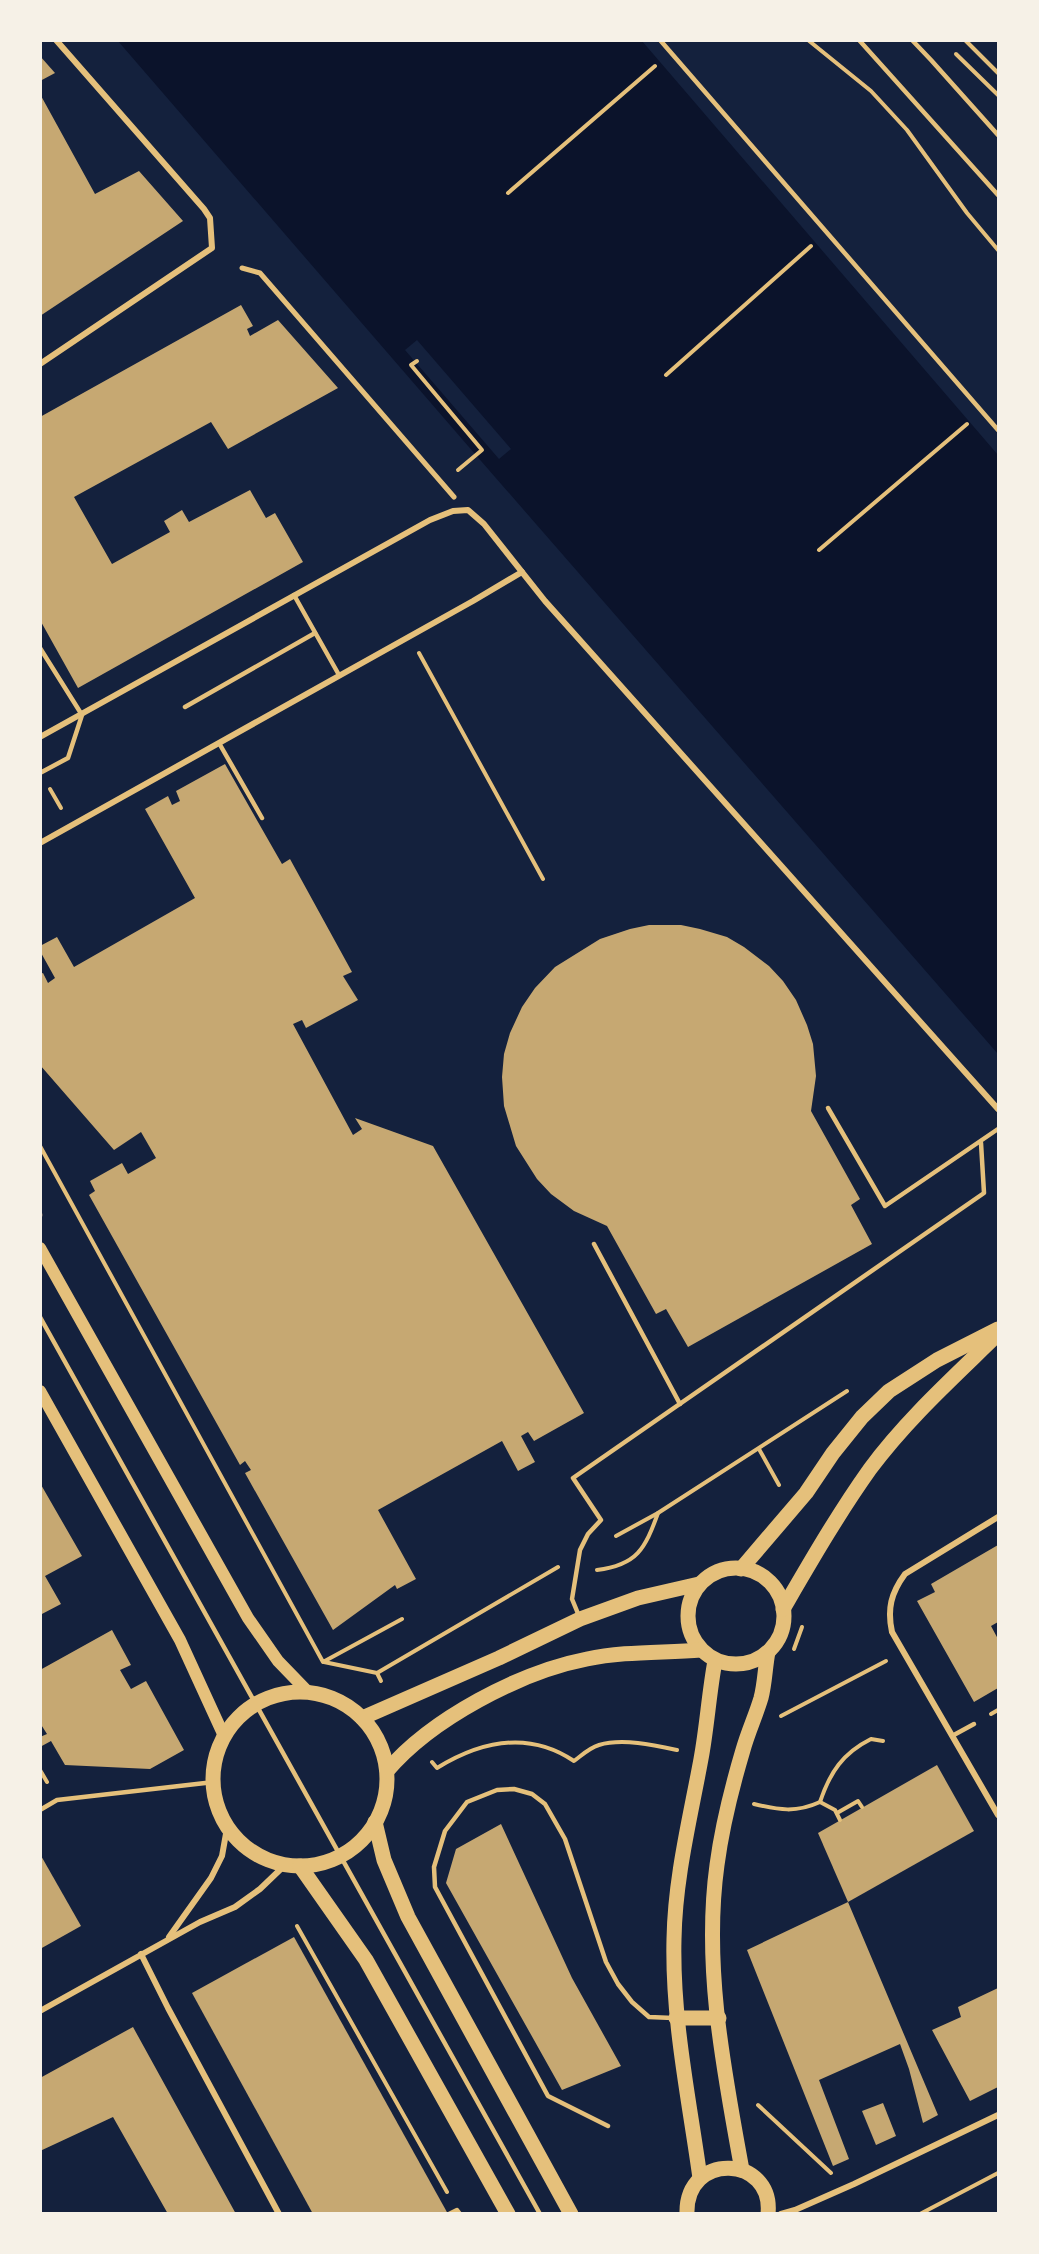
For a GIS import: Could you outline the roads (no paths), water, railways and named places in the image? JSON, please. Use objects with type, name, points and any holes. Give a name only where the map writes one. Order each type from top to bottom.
[{"type":"main road","points":[[40,1248],[248,1618],[273,1655],[308,1692]]},
{"type":"main road","points":[[741,1569],[806,1494],[833,1453],[862,1417],[889,1391],[937,1360],[999,1329]]},
{"type":"main road","points":[[783,1608],[839,1514],[872,1467],[926,1403],[999,1334]]},
{"type":"main road","points":[[40,1391],[180,1640],[224,1736]]},
{"type":"main road","points":[[726,1569],[741,1569],[756,1573],[769,1581],[778,1593],[783,1608],[783,1625],[778,1640],[768,1652],[752,1662],[733,1665],[715,1660],[701,1650],[691,1635],[687,1617],[690,1599],[699,1584],[712,1574],[726,1569]]},
{"type":"main road","points":[[362,1718],[499,1658],[580,1619],[638,1598],[699,1584]]},
{"type":"main road","points":[[387,1771],[399,1757],[442,1721],[489,1695],[536,1674],[586,1659],[625,1654],[660,1654],[701,1650]]},
{"type":"main road","points":[[742,2170],[728,2090],[719,2018],[714,1948],[714,1900],[717,1864],[732,1790],[761,1698],[768,1652]]},
{"type":"main road","points":[[700,2178],[676,2018],[674,1938],[685,1836],[702,1757],[715,1660]]},
{"type":"main road","points":[[291,1692],[308,1692],[337,1700],[362,1718],[379,1742],[387,1771],[385,1797],[375,1822],[360,1842],[340,1856],[320,1864],[292,1866],[252,1852],[227,1828],[214,1799],[213,1766],[224,1736],[238,1717],[257,1703],[273,1696],[291,1692]]},
{"type":"main road","points":[[375,1822],[384,1860],[408,1917],[571,2214]]},
{"type":"main road","points":[[292,1866],[366,1960],[508,2214]]},
{"type":"main road","points":[[676,2018],[719,2018]]},
{"type":"main road","points":[[687,2214],[689,2194],[700,2178],[720,2168],[728,2167],[753,2175],[761,2184],[767,2194],[768,2214]]},
{"type":"street","points":[[40,364],[212,248],[210,218],[204,209],[56,40]]},
{"type":"street","points":[[242,268],[260,273],[454,496]]},
{"type":"street","points":[[40,737],[430,520],[462,509],[476,515],[545,601],[999,1109]]},
{"type":"street","points":[[40,843],[522,572]]},
{"type":"street","points":[[999,1517],[905,1574],[894,1589],[889,1618],[892,1632],[999,1815]]},
{"type":"street","points":[[167,1940],[211,1878],[222,1856],[227,1828]]},
{"type":"street","points":[[40,2011],[200,1922],[235,1907],[292,1866]]},
{"type":"street","points":[[141,1954],[279,2214]]},
{"type":"street","points":[[781,2214],[854,2184],[999,2115]]},
{"type":"lane","points":[[660,40],[999,430]]},
{"type":"lane","points":[[859,40],[999,195]]},
{"type":"lane","points":[[912,40],[999,135]]},
{"type":"lane","points":[[294,595],[339,675]]},
{"type":"lane","points":[[185,707],[315,633]]},
{"type":"lane","points":[[40,648],[81,715],[68,758],[40,773]]},
{"type":"lane","points":[[219,743],[262,818]]},
{"type":"lane","points":[[828,1108],[885,1206],[999,1129]]},
{"type":"lane","points":[[580,1619],[572,1599],[580,1550],[588,1534],[601,1520],[573,1478],[984,1193],[981,1143]]},
{"type":"lane","points":[[594,1244],[680,1404]]},
{"type":"lane","points":[[40,1317],[540,2214]]},
{"type":"lane","points":[[952,1736],[974,1724]]},
{"type":"lane","points":[[40,1810],[57,1800],[214,1782]]},
{"type":"lane","points":[[608,2126],[548,2096],[435,1887],[434,1867],[445,1831],[467,1802],[497,1790],[514,1789],[532,1794],[545,1804],[565,1839],[606,1962],[618,1984],[632,2002],[649,2017],[676,2018]]},
{"type":"lane","points":[[449,2214],[458,2212]]},
{"type":"water","points":[[118,41],[642,41],[998,455],[998,1054],[475,454]]}]
